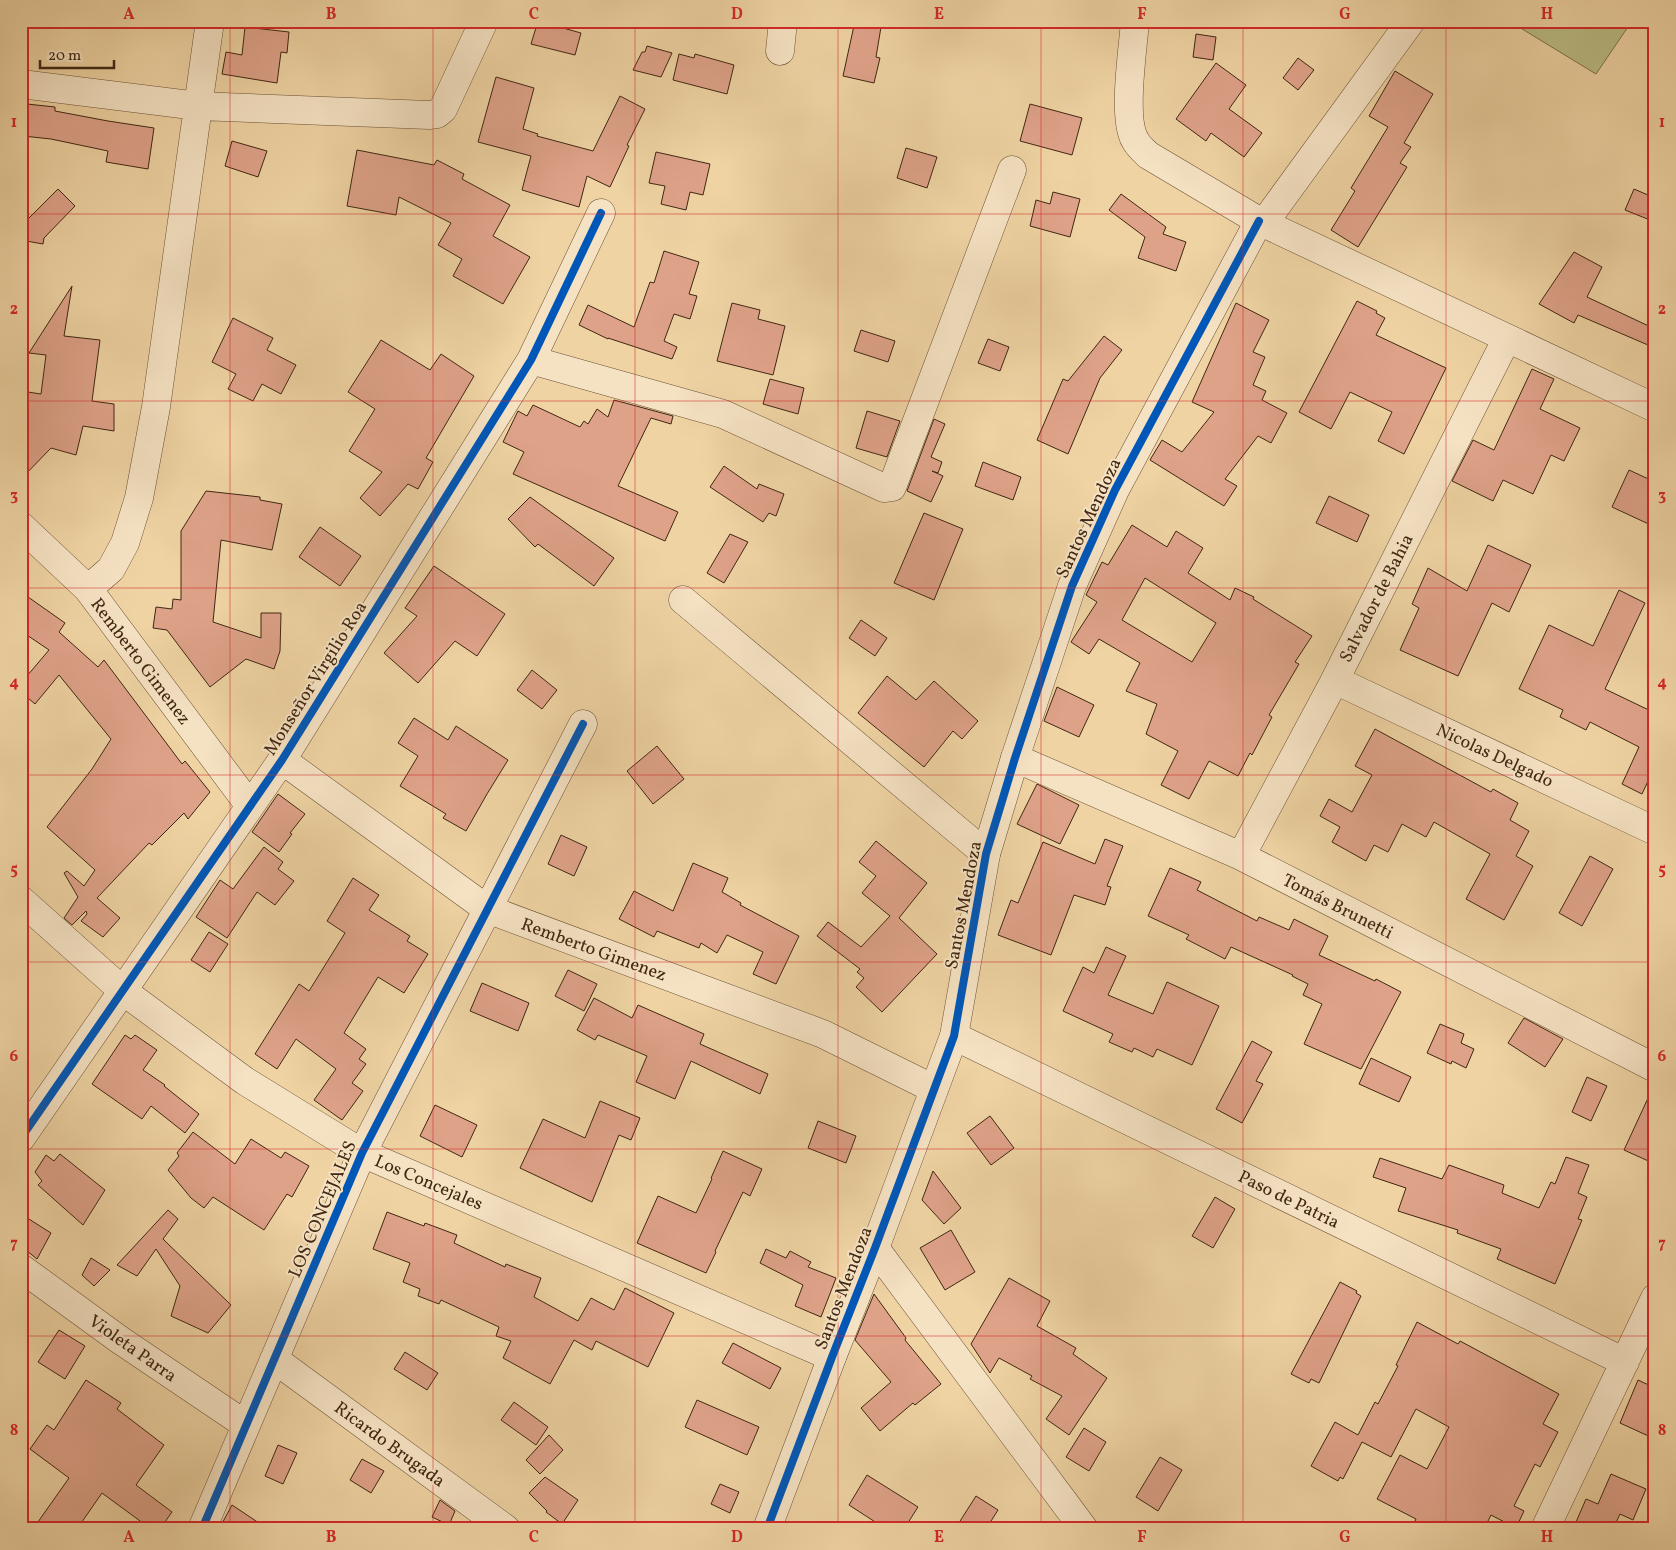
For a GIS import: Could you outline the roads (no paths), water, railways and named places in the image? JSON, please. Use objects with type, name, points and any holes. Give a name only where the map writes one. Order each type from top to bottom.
[{"type":"street","points":[[88,589],[111,569],[125,543],[139,498],[156,407],[210,21]]},
{"type":"street","points":[[21,84],[198,106],[437,114],[443,109],[484,21]]},
{"type":"street","points":[[780,51],[783,21]]},
{"type":"street","points":[[1135,21],[1128,109],[1130,126],[1135,141],[1148,155],[1262,222],[1655,408]]},
{"type":"street","name":"Santos Mendoza","points":[[767,1529],[954,1036],[986,854],[1015,758],[1072,586],[1115,490],[1262,222],[1410,21]]},
{"type":"street","points":[[531,360],[723,414],[884,488],[892,487],[1012,170]]},
{"type":"street","name":"Monseñor Virgilio Roa","points":[[21,1138],[282,760],[531,360],[601,213]]},
{"type":"street","name":"Salvador de Bahia","points":[[1241,856],[1335,680],[1507,338]]},
{"type":"street","name":"Remberto Gimenez","points":[[21,526],[88,589],[250,806]]},
{"type":"street","points":[[683,600],[986,854]]},
{"type":"street","name":"Nicolas Delgado","points":[[1335,680],[1655,831]]},
{"type":"street","name":"LOS CONCEJALES","points":[[202,1529],[362,1153],[583,724]]},
{"type":"street","name":"Tomás Brunetti","points":[[1015,758],[1241,856],[1655,1068]]},
{"type":"street","name":"Remberto Gimenez","points":[[282,760],[487,910],[823,1034],[934,1089]]},
{"type":"street","name":"Los Concejales","points":[[21,900],[123,991],[245,1081],[362,1153],[832,1357]]},
{"type":"street","name":"Paso de Patria","points":[[954,1036],[1625,1362]]},
{"type":"street","points":[[875,1248],[1084,1529]]},
{"type":"street","name":"Violeta Parra","points":[[21,1268],[120,1340],[246,1425]]},
{"type":"street","points":[[1545,1529],[1655,1298]]},
{"type":"street","name":"Ricardo Brugada","points":[[274,1359],[506,1529]]}]
